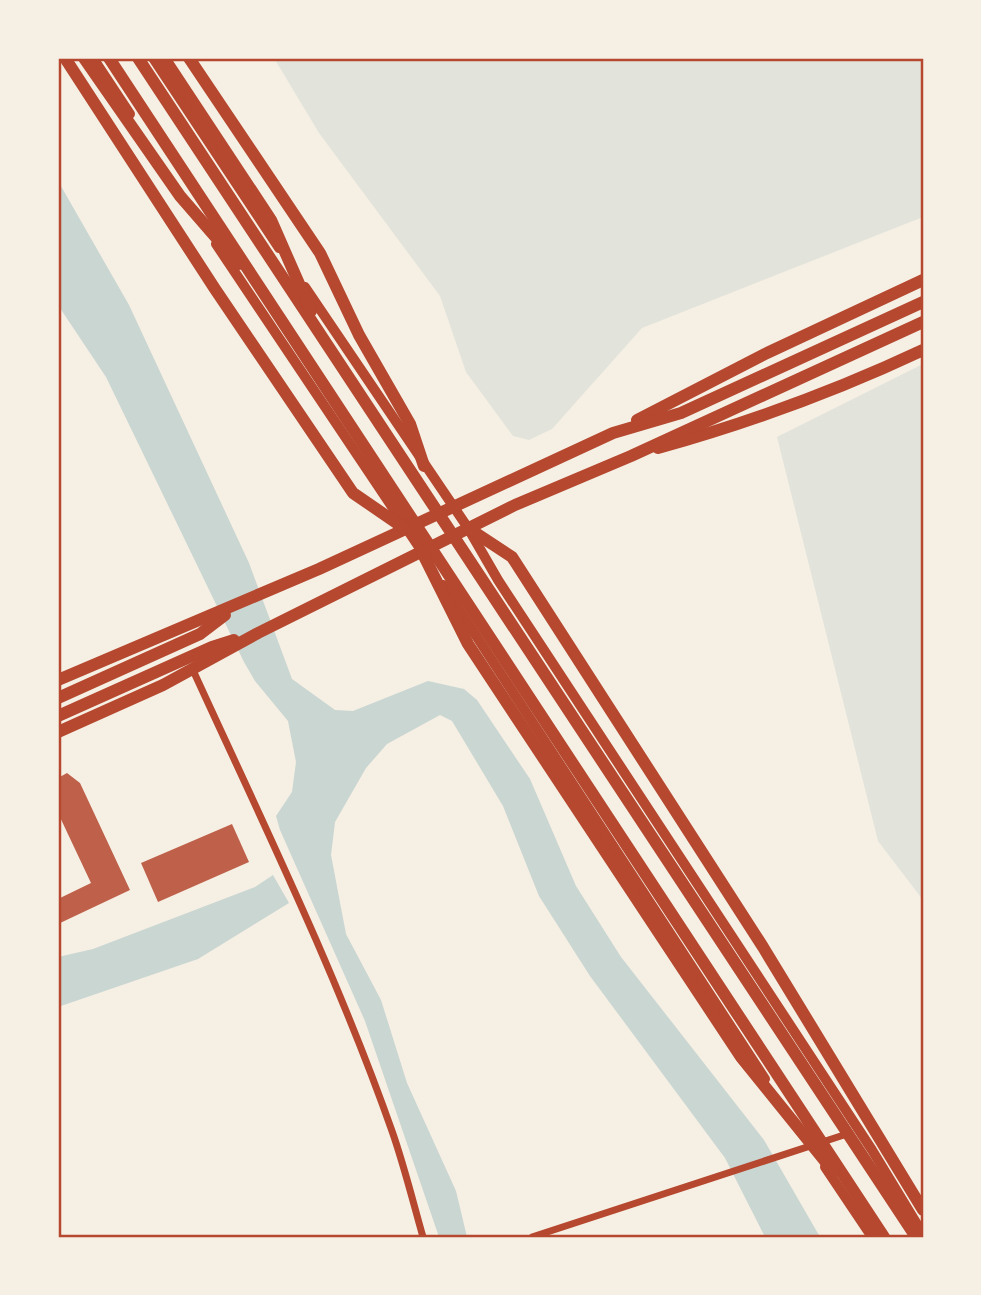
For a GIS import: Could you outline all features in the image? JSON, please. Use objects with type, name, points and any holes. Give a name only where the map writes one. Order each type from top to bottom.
[{"type":"main road","points":[[65,58],[215,289],[353,494],[404,528]]},
{"type":"main road","points":[[84,58],[180,196],[274,303]]},
{"type":"main road","points":[[93,58],[422,552],[812,1148],[879,1234]]},
{"type":"main road","points":[[110,58],[274,303],[879,1234]]},
{"type":"main road","points":[[138,58],[916,1237]]},
{"type":"main road","points":[[153,58],[468,528],[498,580],[859,1130],[923,1234]]},
{"type":"main road","points":[[164,58],[271,220],[326,344]]},
{"type":"main road","points":[[189,58],[320,254],[359,335],[410,424],[424,466]]},
{"type":"main road","points":[[58,680],[265,593],[451,506],[568,456],[766,353],[923,280]]},
{"type":"main road","points":[[613,433],[681,413],[923,302]]},
{"type":"main road","points":[[631,456],[923,322]]},
{"type":"main road","points":[[58,732],[163,685],[258,633],[578,476],[631,456],[740,423],[876,372],[923,350]]},
{"type":"main road","points":[[468,528],[512,557],[673,804],[923,1210]]},
{"type":"main road","points":[[422,552],[467,644],[741,1057],[879,1234]]},
{"type":"main road","points":[[58,698],[200,634],[242,603]]},
{"type":"main road","points":[[58,716],[212,647],[258,633]]},
{"type":"street","points":[[192,668],[299,900],[348,1017],[392,1132],[423,1237]]},
{"type":"street","points":[[532,1237],[794,1154],[859,1130]]},
{"type":"shaded area","points":[[274,58],[923,58],[923,217],[642,328],[552,429],[529,440],[513,436],[466,372],[440,296],[319,133]]},
{"type":"shaded area","points":[[58,181],[129,305],[249,563],[292,679],[335,710],[353,711],[428,681],[464,689],[477,700],[530,779],[576,886],[621,957],[764,1140],[820,1237],[765,1237],[725,1158],[590,976],[539,896],[503,806],[452,721],[440,715],[387,744],[366,768],[335,822],[331,855],[346,934],[381,1000],[407,1083],[456,1191],[467,1237],[439,1237],[365,1021],[280,830],[276,816],[292,792],[296,762],[288,721],[255,681],[244,662],[106,377],[58,305]]},
{"type":"shaded area","points":[[923,364],[923,900],[878,841],[777,437]]},
{"type":"shaded area","points":[[273,875],[289,903],[198,959],[58,1007],[58,957],[93,949],[255,887]]},
{"type":"building","points":[[67,773],[80,783],[130,890],[58,924],[58,899],[91,883],[58,813],[58,778]]},
{"type":"building","points":[[232,824],[249,862],[158,902],[141,863]]}]
